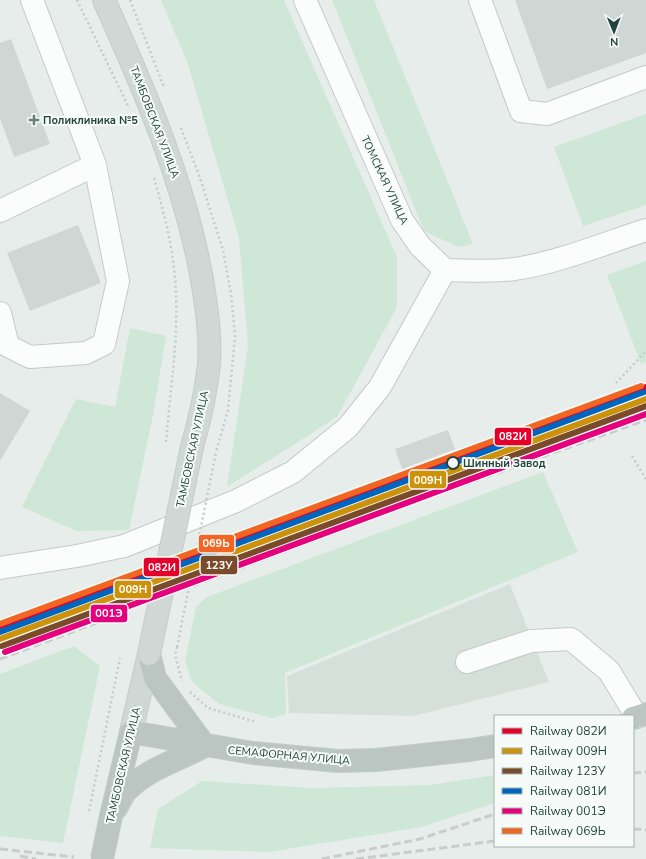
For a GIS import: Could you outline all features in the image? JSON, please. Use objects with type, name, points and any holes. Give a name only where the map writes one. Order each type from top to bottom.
[{"type":"highway","points":[[111,816],[125,792],[153,770],[179,760],[205,746],[154,678],[149,654]]},
{"type":"highway","name":"СЕМАФОРНАЯ УЛИЦА","points":[[131,732],[252,753],[338,761],[384,759],[494,746]]},
{"type":"highway","name":"ТАМБОВСКАЯ УЛИЦА","points":[[102,859],[131,732]]},
{"type":"main road","name":"ТАМБОВСКАЯ УЛИЦА","points":[[104,0],[134,66],[173,165],[193,232],[205,293],[209,363],[203,409],[192,447],[149,654],[131,732]]},
{"type":"street","points":[[0,314],[8,346],[30,357],[86,353],[104,344],[118,281],[95,165],[32,0]]},
{"type":"street","name":"ТОМСКАЯ УЛИЦА","points":[[305,0],[402,220],[420,246],[445,270]]},
{"type":"street","points":[[480,0],[521,111],[546,114],[646,77]]},
{"type":"street","points":[[0,211],[95,165]]},
{"type":"street","points":[[0,568],[77,556],[124,546],[236,501],[293,472],[348,427],[380,387],[445,270],[484,271],[515,269],[555,260],[646,230]]},
{"type":"street","points":[[468,662],[532,641],[571,640],[609,671],[639,716]]},
{"type":"path","points":[[77,0],[131,113]]},
{"type":"path","points":[[152,171],[168,230],[176,295],[175,344],[166,442]]},
{"type":"path","points":[[616,383],[646,351]]},
{"type":"path","points":[[183,685],[175,655],[216,452]]},
{"type":"path","points":[[632,456],[646,479]]},
{"type":"path","points":[[89,811],[120,658]]},
{"type":"path","points":[[188,690],[208,708],[256,722]]},
{"type":"shaded area","points":[[510,584],[549,682],[413,716],[289,713],[287,676]]},
{"type":"green space","points":[[161,0],[284,0],[397,257],[397,307],[337,417],[227,487],[248,346],[239,238],[188,64]]},
{"type":"green space","points":[[332,0],[374,0],[473,244],[458,247],[424,231]]},
{"type":"green space","points":[[646,114],[646,205],[583,226],[554,147]]},
{"type":"green space","points":[[646,261],[646,362],[641,364],[607,275]]},
{"type":"green space","points":[[130,328],[166,336],[153,415],[129,530],[77,531],[22,507],[76,399],[115,407]]},
{"type":"green space","points":[[543,472],[578,552],[285,673],[286,714],[272,718],[219,704],[192,682],[185,661],[196,607],[207,597]]},
{"type":"green space","points":[[74,646],[100,666],[63,843],[0,836],[0,674]]},
{"type":"green space","points":[[494,775],[494,803],[421,827],[269,852],[150,848],[158,809],[202,781],[312,788],[431,785]]},
{"type":"building","points":[[515,0],[646,0],[646,53],[547,89]]},
{"type":"building","points":[[11,39],[50,144],[14,157],[0,118],[0,43]]},
{"type":"building","points":[[78,225],[101,283],[30,311],[7,253]]},
{"type":"building","points":[[0,393],[30,411],[0,461]]},
{"type":"building","points":[[448,430],[455,449],[402,469],[395,449]]},
{"type":"railway","points":[[193,586],[430,497],[646,420]]},
{"type":"railway","points":[[0,659],[126,612]]},
{"type":"railway","points":[[634,773],[646,772]]},
{"type":"railway","points":[[322,859],[420,839],[494,814]]},
{"type":"railway","points":[[634,829],[646,830]]},
{"type":"railway","points":[[356,859],[494,841]]},
{"type":"railway","points":[[0,849],[74,857]]},
{"type":"railway","points":[[20,856],[36,859]]},
{"type":"rail line","name":"069Ь","points":[[0,624],[641,386]]},
{"type":"rail line","name":"082И","points":[[0,627],[646,387]]},
{"type":"rail line","name":"081И","points":[[0,632],[644,392]]},
{"type":"rail line","name":"009Н","points":[[0,639],[646,399]]},
{"type":"rail line","name":"123У","points":[[2,646],[646,406]]},
{"type":"rail line","name":"001Э","points":[[5,652],[646,414]]},
{"type":"place","name":"Поликлиника №5","points":[[34,120]]},
{"type":"place","name":"Шинный Завод","points":[[453,463]]}]
